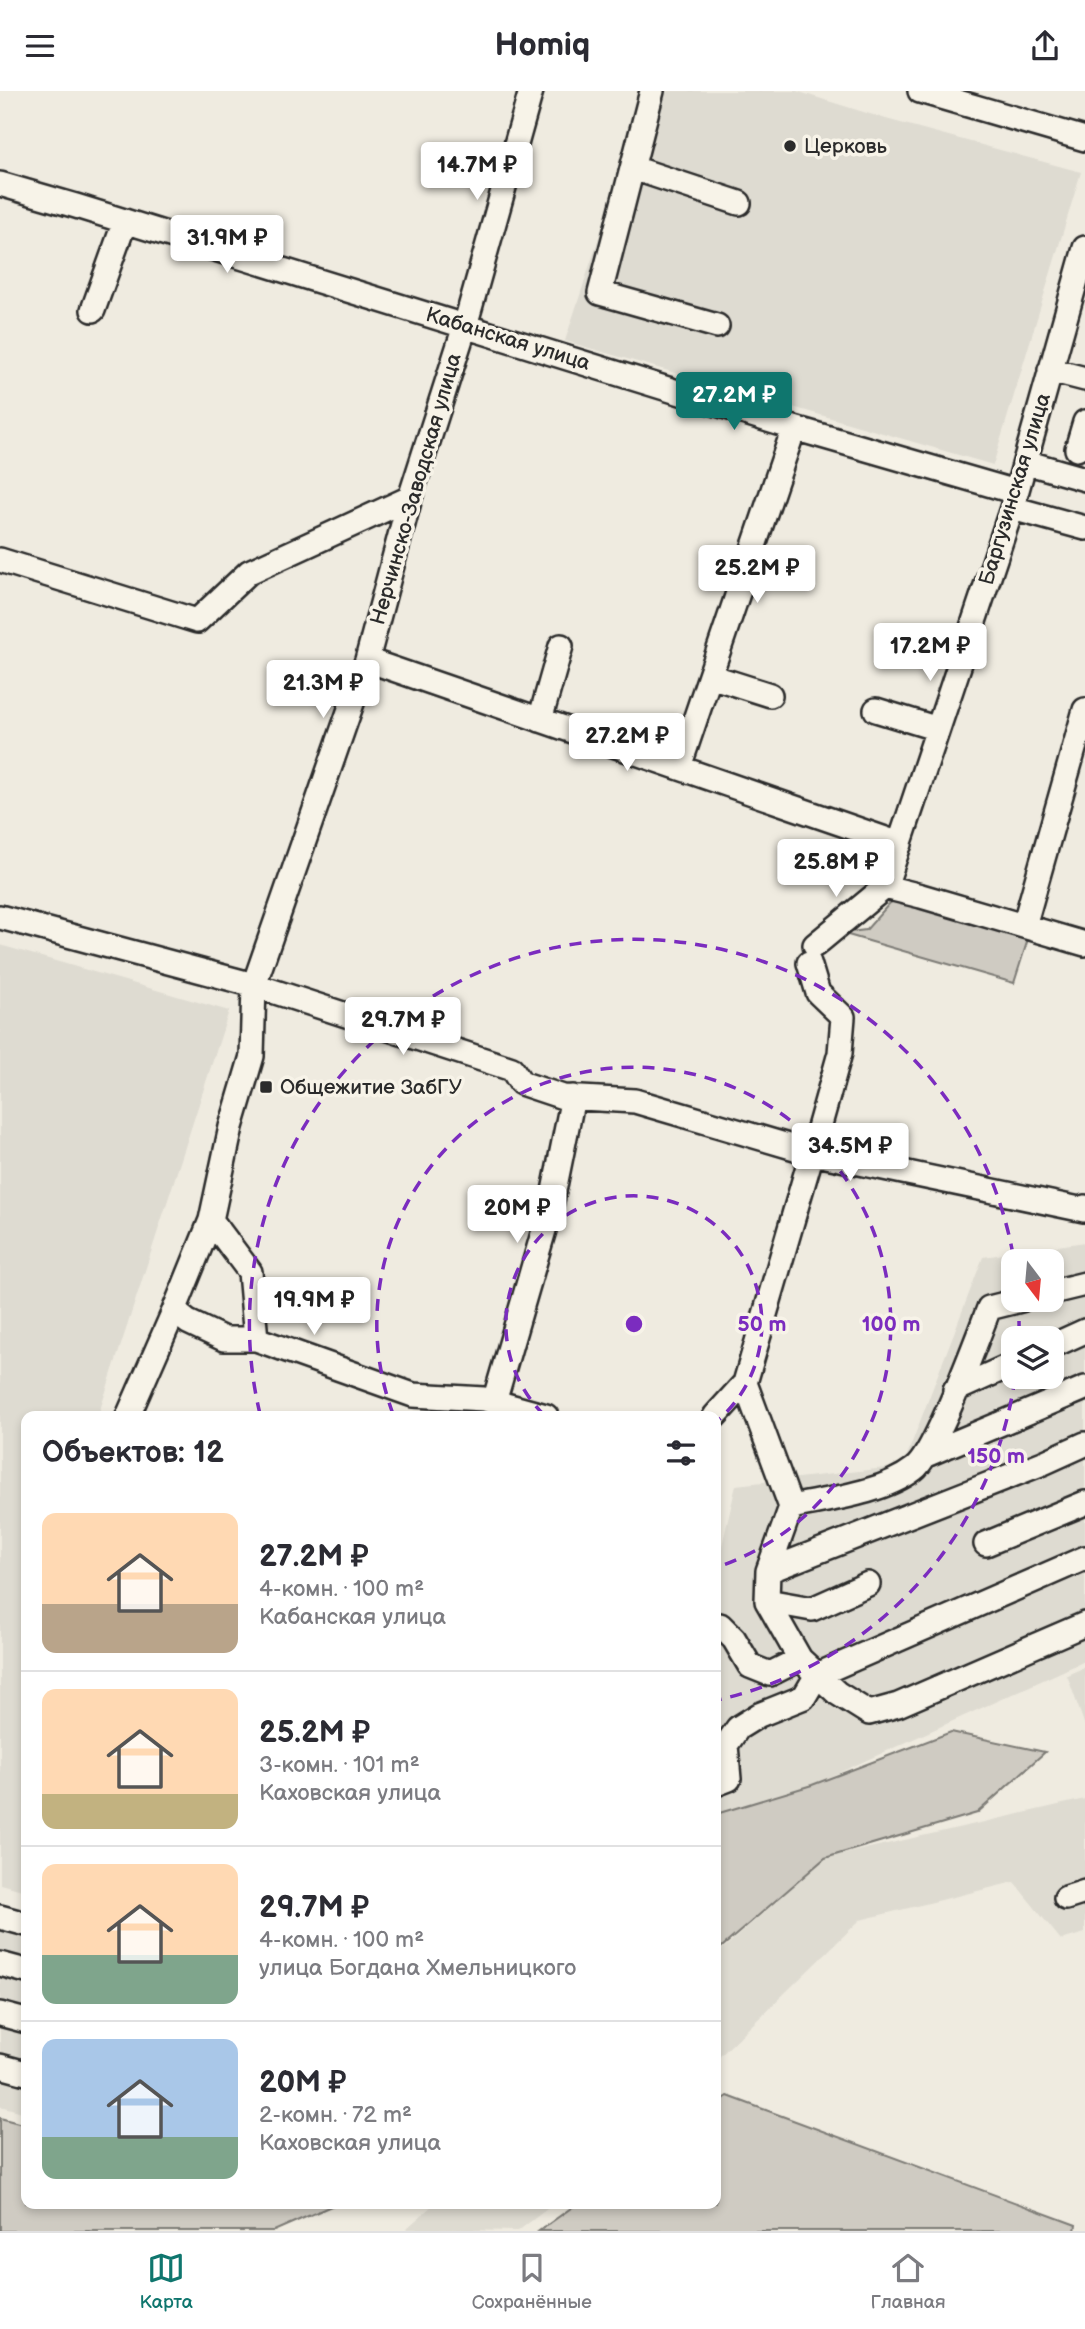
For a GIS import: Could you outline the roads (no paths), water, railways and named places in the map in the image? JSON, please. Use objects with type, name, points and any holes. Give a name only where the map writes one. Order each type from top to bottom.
[{"type":"street","name":"Нерчинско-Заводская улица","points":[[130,1411],[211,1220],[231,1127],[251,1056],[254,985],[367,660],[410,498],[465,326],[531,91]]},
{"type":"street","points":[[652,91],[600,293],[717,325]]},
{"type":"street","points":[[920,91],[1085,139]]},
{"type":"street","points":[[633,168],[738,203]]},
{"type":"street","name":"Кабанская улица","points":[[0,184],[794,428],[1014,500],[1085,528]]},
{"type":"street","points":[[93,310],[125,221]]},
{"type":"street","name":"Баргузинская улица","points":[[885,887],[1014,500],[1085,248]]},
{"type":"street","points":[[1050,370],[1085,379]]},
{"type":"street","points":[[1077,449],[1085,422]]},
{"type":"street","points":[[679,768],[794,428]]},
{"type":"street","points":[[1025,462],[1085,479]]},
{"type":"street","points":[[0,560],[197,621],[249,572],[410,498]]},
{"type":"street","points":[[540,720],[561,646]]},
{"type":"street","points":[[367,660],[900,844]]},
{"type":"street","points":[[710,676],[770,695]]},
{"type":"street","points":[[876,710],[938,729]]},
{"type":"street","points":[[1024,926],[1085,710]]},
{"type":"street","points":[[720,1411],[745,1383],[840,1053],[843,1017],[818,993],[812,954],[885,887],[1085,944]]},
{"type":"street","points":[[0,917],[254,985],[512,1069],[521,1083],[563,1097],[635,1101],[813,1153],[1084,1210],[1085,1207]]},
{"type":"street","points":[[494,1402],[551,1206],[573,1097]]},
{"type":"street","points":[[211,1220],[250,1272],[256,1339]]},
{"type":"street","points":[[1064,1289],[1085,1284]]},
{"type":"street","points":[[791,1507],[894,1481],[917,1468],[932,1444],[989,1308],[1001,1305]]},
{"type":"street","points":[[174,1311],[188,1322],[224,1339],[256,1339],[413,1395],[494,1402],[527,1411]]},
{"type":"street","points":[[1064,1341],[1085,1331]]},
{"type":"street","points":[[955,1390],[1001,1369]]},
{"type":"street","points":[[745,1383],[791,1507],[768,1571],[767,1601],[808,1667],[837,1693],[869,1713],[898,1705],[1085,1624]]},
{"type":"street","points":[[926,1455],[1085,1388]]},
{"type":"street","points":[[768,1571],[1085,1444]]},
{"type":"street","points":[[986,1544],[1085,1503]]},
{"type":"street","points":[[721,1626],[734,1639],[750,1666],[770,1674],[808,1667],[1085,1558]]},
{"type":"street","points":[[767,1601],[812,1609],[868,1584]]},
{"type":"street","points":[[721,1782],[729,1779],[726,1745],[738,1728],[759,1715],[804,1697],[808,1667]]},
{"type":"street","points":[[0,1917],[21,1923]]},
{"type":"street","points":[[0,1964],[21,1970]]},
{"type":"street","points":[[0,2014],[21,2020]]},
{"type":"street","points":[[0,2066],[21,2072]]},
{"type":"place","name":"Церковь","points":[[790,146]]},
{"type":"place","name":"Общежитие ЗабГУ","points":[[266,1087]]}]
